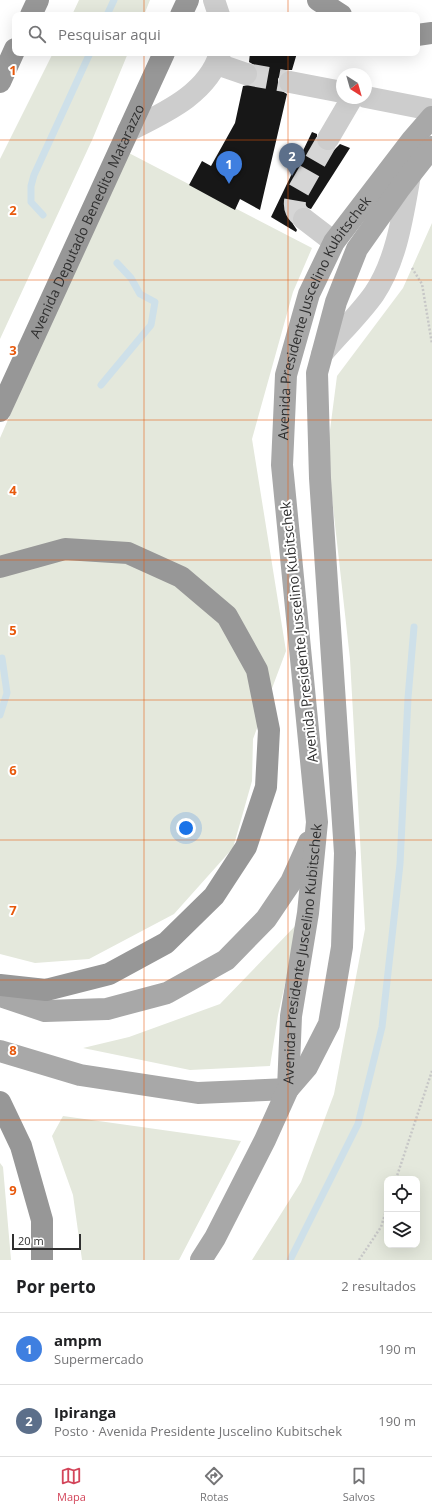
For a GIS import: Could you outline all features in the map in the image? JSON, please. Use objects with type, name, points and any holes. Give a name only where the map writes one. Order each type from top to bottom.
[{"type":"highway","points":[[32,12],[38,0]]},
{"type":"highway","points":[[182,12],[188,0]]},
{"type":"highway","points":[[318,0],[336,12]]},
{"type":"highway","points":[[420,35],[432,33]]},
{"type":"highway","points":[[0,82],[12,56]]},
{"type":"highway","name":"Avenida Deputado Benedito Matarazzo","points":[[0,411],[163,56]]},
{"type":"highway","points":[[0,567],[65,549],[128,553],[181,577],[227,616],[257,670],[269,730],[266,787],[246,846],[214,896],[166,943],[109,974],[46,990],[0,985]]},
{"type":"highway","points":[[0,1102],[21,1146],[42,1220],[42,1260]]},
{"type":"main road","name":"Avenida Presidente Juscelino Kubitschek","points":[[288,1089],[291,1016],[308,913],[317,822],[282,465],[286,375],[309,294],[334,242],[412,140],[432,117]]},
{"type":"main road","name":"Avenida Presidente Juscelino Kubitschek","points":[[288,1089],[307,1067],[329,1024],[342,947],[345,853],[319,462],[317,373],[336,302],[357,249],[432,147]]},
{"type":"main road","points":[[0,996],[45,1011],[107,1010],[167,993],[226,960],[266,919],[291,882],[317,822]]},
{"type":"main road","points":[[0,1051],[80,1075],[198,1093],[288,1089],[266,1140],[215,1238],[201,1260]]},
{"type":"street","points":[[214,0],[218,12]]},
{"type":"street","points":[[128,131],[168,111],[201,87],[219,58],[246,74]]},
{"type":"street","points":[[290,82],[336,91]]},
{"type":"street","points":[[372,98],[432,110]]},
{"type":"street","points":[[328,139],[348,104]]},
{"type":"street","points":[[322,354],[374,293],[388,266],[396,242],[410,175]]},
{"type":"street","points":[[304,220],[334,242]]},
{"type":"path","points":[[396,242],[422,284],[432,344]]},
{"type":"path","points":[[397,1176],[432,1071]]},
{"type":"path","points":[[359,1260],[381,1227],[386,1212]]},
{"type":"shaded area","points":[[79,0],[150,0],[145,12],[73,12]]},
{"type":"shaded area","points":[[52,56],[127,56],[93,138],[0,339],[0,159]]},
{"type":"shaded area","points":[[125,151],[312,248],[293,292],[252,439],[286,651],[253,739],[252,781],[233,848],[174,914],[89,959],[35,963],[0,954],[0,438]]},
{"type":"shaded area","points":[[432,223],[432,1260],[252,1260],[301,1182],[334,1094],[365,929],[350,659],[327,453],[337,376],[403,288]]},
{"type":"shaded area","points":[[299,922],[278,1015],[270,1066],[190,1070],[83,1048],[129,1037],[220,1004]]},
{"type":"shaded area","points":[[63,1116],[241,1141],[179,1260],[82,1260],[73,1195],[52,1136]]},
{"type":"shaded area","points":[[0,1163],[3,1167],[11,1260],[0,1260]]},
{"type":"building","points":[[250,56],[296,56],[292,70],[286,70],[278,79],[278,86],[287,94],[260,210],[240,199],[235,210],[189,185],[202,161],[211,166],[235,123],[243,86],[254,84],[258,78],[256,66],[249,62]]},
{"type":"building","points":[[312,132],[317,134],[317,145],[322,150],[334,150],[340,144],[350,148],[311,209],[300,207],[294,212],[292,218],[293,224],[297,230],[296,232],[271,217]]},
{"type":"waterway","points":[[108,12],[114,0]]},
{"type":"waterway","points":[[43,215],[31,202],[31,186],[34,175],[89,56]]},
{"type":"waterway","points":[[101,385],[151,325],[155,302],[140,294],[131,278],[117,263]]},
{"type":"waterway","points":[[290,1260],[358,1124],[382,1027],[400,864],[408,698],[414,627]]},
{"type":"waterway","points":[[0,715],[7,693],[2,658]]},
{"type":"tunnel","points":[[246,74],[290,82]]},
{"type":"tunnel","points":[[304,219],[295,208],[297,193],[328,139]]},
{"type":"place","name":"Ipiranga","points":[[292,176]]},
{"type":"place","name":"ampm","points":[[229,184]]}]
